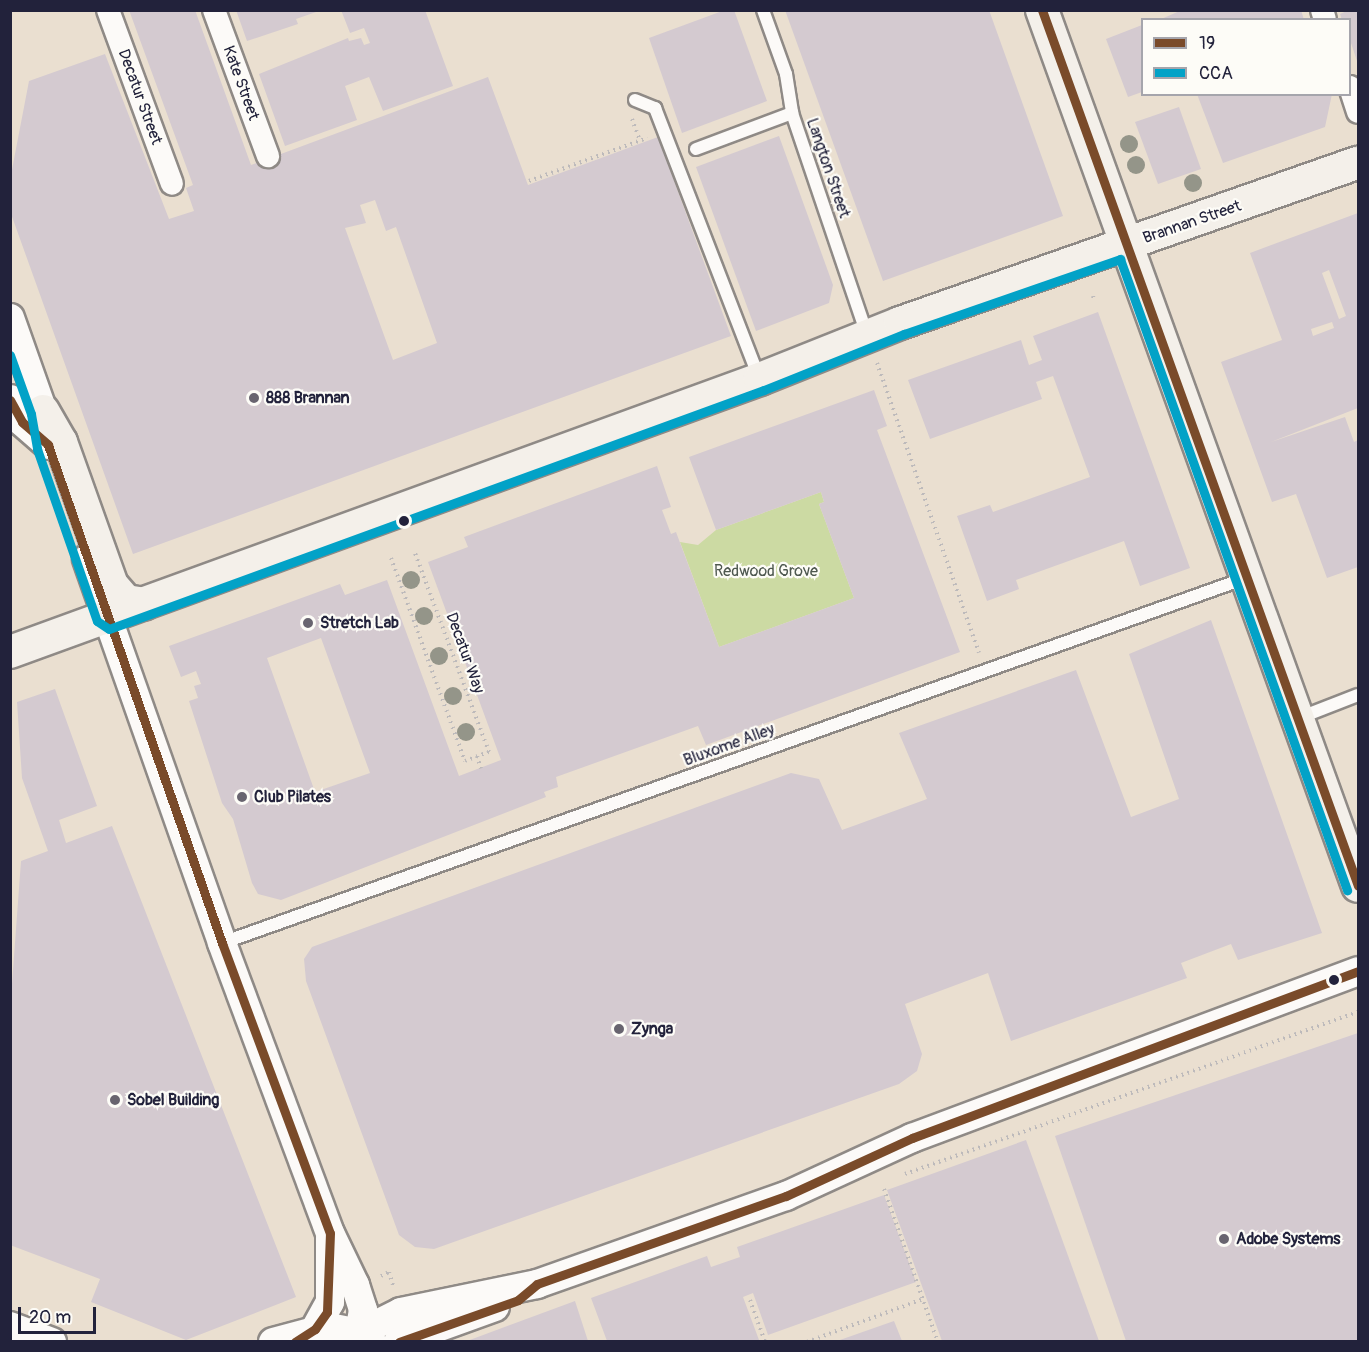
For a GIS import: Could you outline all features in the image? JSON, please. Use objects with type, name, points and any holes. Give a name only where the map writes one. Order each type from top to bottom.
[{"type":"main road","points":[[1042,10],[1359,886]]},
{"type":"main road","name":"Brannan Street","points":[[10,652],[760,379],[867,336],[1359,162]]},
{"type":"main road","points":[[43,411],[61,442],[112,585],[126,601],[144,604]]},
{"type":"street","name":"Decatur Street","points":[[108,10],[172,184]]},
{"type":"street","name":"Kate Street","points":[[214,10],[268,156]]},
{"type":"street","points":[[1351,90],[1359,112]]},
{"type":"street","points":[[10,318],[43,411],[48,445],[222,943],[330,1233],[355,1285],[363,1310],[365,1337]]},
{"type":"street","points":[[10,399],[22,422],[48,445]]},
{"type":"street","points":[[355,1285],[380,1305],[537,1284],[786,1196],[912,1138],[1359,971]]},
{"type":"street","points":[[305,1335],[330,1302],[330,1233]]},
{"type":"street","points":[[398,1341],[518,1300],[537,1284]]},
{"type":"street","points":[[365,1337],[399,1303]]},
{"type":"street","points":[[10,1326],[52,1341]]},
{"type":"street","points":[[273,1341],[340,1327],[365,1337]]},
{"type":"lane","name":"Langton Street","points":[[763,10],[786,74],[792,113],[867,336]]},
{"type":"lane","points":[[635,100],[654,108],[760,379]]},
{"type":"lane","points":[[696,149],[792,113]]},
{"type":"lane","name":"Bluxome Alley","points":[[222,943],[1247,578]]},
{"type":"lane","points":[[1298,719],[1359,695]]},
{"type":"path","points":[[529,182],[656,135]]},
{"type":"path","points":[[867,336],[985,671]]},
{"type":"path","name":"Decatur Way","points":[[414,550],[489,752],[477,756]]},
{"type":"path","points":[[391,558],[465,760],[477,756],[481,768]]},
{"type":"path","points":[[884,1189],[938,1341]]},
{"type":"path","points":[[388,1272],[399,1303]]},
{"type":"path","points":[[807,1341],[923,1299]]},
{"type":"path","points":[[750,1300],[765,1341]]},
{"type":"green space","name":"Redwood Grove","points":[[821,492],[824,502],[819,504],[854,598],[719,647],[680,542],[698,545],[716,530]]},
{"type":"building","points":[[129,10],[195,10],[251,165],[488,77],[528,185],[658,137],[731,336],[133,554],[10,211],[10,180],[29,81],[105,54],[169,219],[194,211],[186,188],[193,185]],"holes":[[[375,200],[386,231],[396,227],[437,343],[393,360],[345,228],[366,223],[360,205]]]},
{"type":"building","points":[[236,10],[319,11],[296,19],[298,24],[247,41]]},
{"type":"building","points":[[341,10],[425,10],[453,86],[383,111],[369,77],[345,86],[357,120],[285,146],[259,74],[348,38],[349,41],[361,38],[364,45],[370,43],[364,28],[350,33]]},
{"type":"building","points":[[725,10],[734,10],[767,101],[682,133],[649,38]]},
{"type":"building","points":[[785,10],[989,10],[1063,216],[883,281]]},
{"type":"building","points":[[1182,10],[1301,10],[1303,18],[1164,18]]},
{"type":"building","points":[[1349,10],[1358,10],[1358,64],[1351,43],[1351,18],[1341,18],[1340,14]]},
{"type":"building","points":[[1141,25],[1141,92],[1128,97],[1106,39]]},
{"type":"building","points":[[1198,96],[1332,96],[1325,127],[1223,163]]},
{"type":"building","points":[[1179,107],[1201,169],[1158,184],[1135,122]]},
{"type":"building","points":[[779,136],[833,285],[829,303],[756,331],[696,167]]},
{"type":"building","points":[[1358,213],[1358,408],[1271,442],[1345,417],[1354,442],[1358,440],[1358,567],[1327,578],[1296,494],[1272,502],[1221,362],[1282,340],[1250,253]],"holes":[[[1329,270],[1346,316],[1339,319],[1322,273]],[[1332,322],[1334,328],[1313,336],[1311,329]]]},
{"type":"building","points":[[1098,312],[1190,568],[1140,586],[1124,541],[1016,580],[1019,589],[987,601],[957,516],[990,505],[993,512],[1090,477],[1053,376],[1036,382],[1042,399],[930,439],[908,380],[1021,340],[1029,365],[1042,360],[1033,336]]},
{"type":"building","points":[[874,390],[887,426],[877,430],[960,652],[706,745],[698,726],[556,777],[558,787],[544,792],[546,797],[281,900],[258,894],[252,883],[233,819],[222,803],[189,701],[198,698],[194,686],[201,684],[196,671],[181,677],[169,646],[340,584],[345,595],[387,580],[459,776],[501,760],[428,562],[468,547],[464,537],[657,466],[671,507],[662,510],[671,534],[676,532],[719,647],[854,598],[819,504],[824,502],[821,492],[716,530],[689,457]],"holes":[[[321,638],[370,773],[315,792],[267,658]]]},
{"type":"building","name":"Zynga","points":[[1211,620],[1322,933],[1238,960],[1231,944],[1181,963],[1187,978],[1011,1041],[988,973],[905,1004],[922,1054],[917,1071],[899,1084],[434,1249],[415,1247],[399,1235],[306,981],[304,959],[312,947],[791,773],[819,779],[842,830],[856,825],[927,799],[899,733],[1076,670],[1131,817],[1179,799],[1129,654]]},
{"type":"building","points":[[55,689],[97,806],[59,820],[66,843],[112,826],[296,1297],[186,1340],[91,1302],[100,1279],[10,1245],[10,1011],[21,861],[48,851],[22,778],[17,702]]},
{"type":"building","name":"Adobe Systems","points":[[1358,1033],[1358,1341],[1126,1341],[1055,1136]]},
{"type":"building","points":[[1026,1140],[1099,1341],[942,1341],[887,1190]]},
{"type":"building","points":[[884,1195],[916,1282],[768,1335],[753,1293],[743,1297],[759,1340],[607,1341],[591,1298],[707,1256],[711,1267],[740,1257],[737,1247]]},
{"type":"building","points":[[575,1301],[588,1341],[467,1341]]},
{"type":"building","points":[[894,1321],[902,1341],[837,1341]]},
{"type":"transit line","name":"19","points":[[1042,10],[1358,886]]},
{"type":"transit line","name":"CCA","points":[[10,355],[31,414],[37,449],[97,621],[109,629],[764,390],[904,334],[1120,259],[1347,890]]},
{"type":"transit line","name":"19","points":[[10,400],[22,422],[48,445],[222,943],[330,1233],[327,1312],[315,1329],[295,1342]]},
{"type":"transit line","name":"19","points":[[399,1342],[518,1300],[537,1284],[786,1196],[912,1138],[1358,971]]},
{"type":"place","name":"888 Brannan","points":[[254,398]]},
{"type":"place","name":"Stretch Lab","points":[[308,623]]},
{"type":"place","name":"Club Pilates","points":[[242,797]]},
{"type":"place","name":"Zynga","points":[[619,1029]]},
{"type":"place","name":"Sobel Building","points":[[115,1100]]},
{"type":"place","name":"Adobe Systems","points":[[1224,1239]]}]
